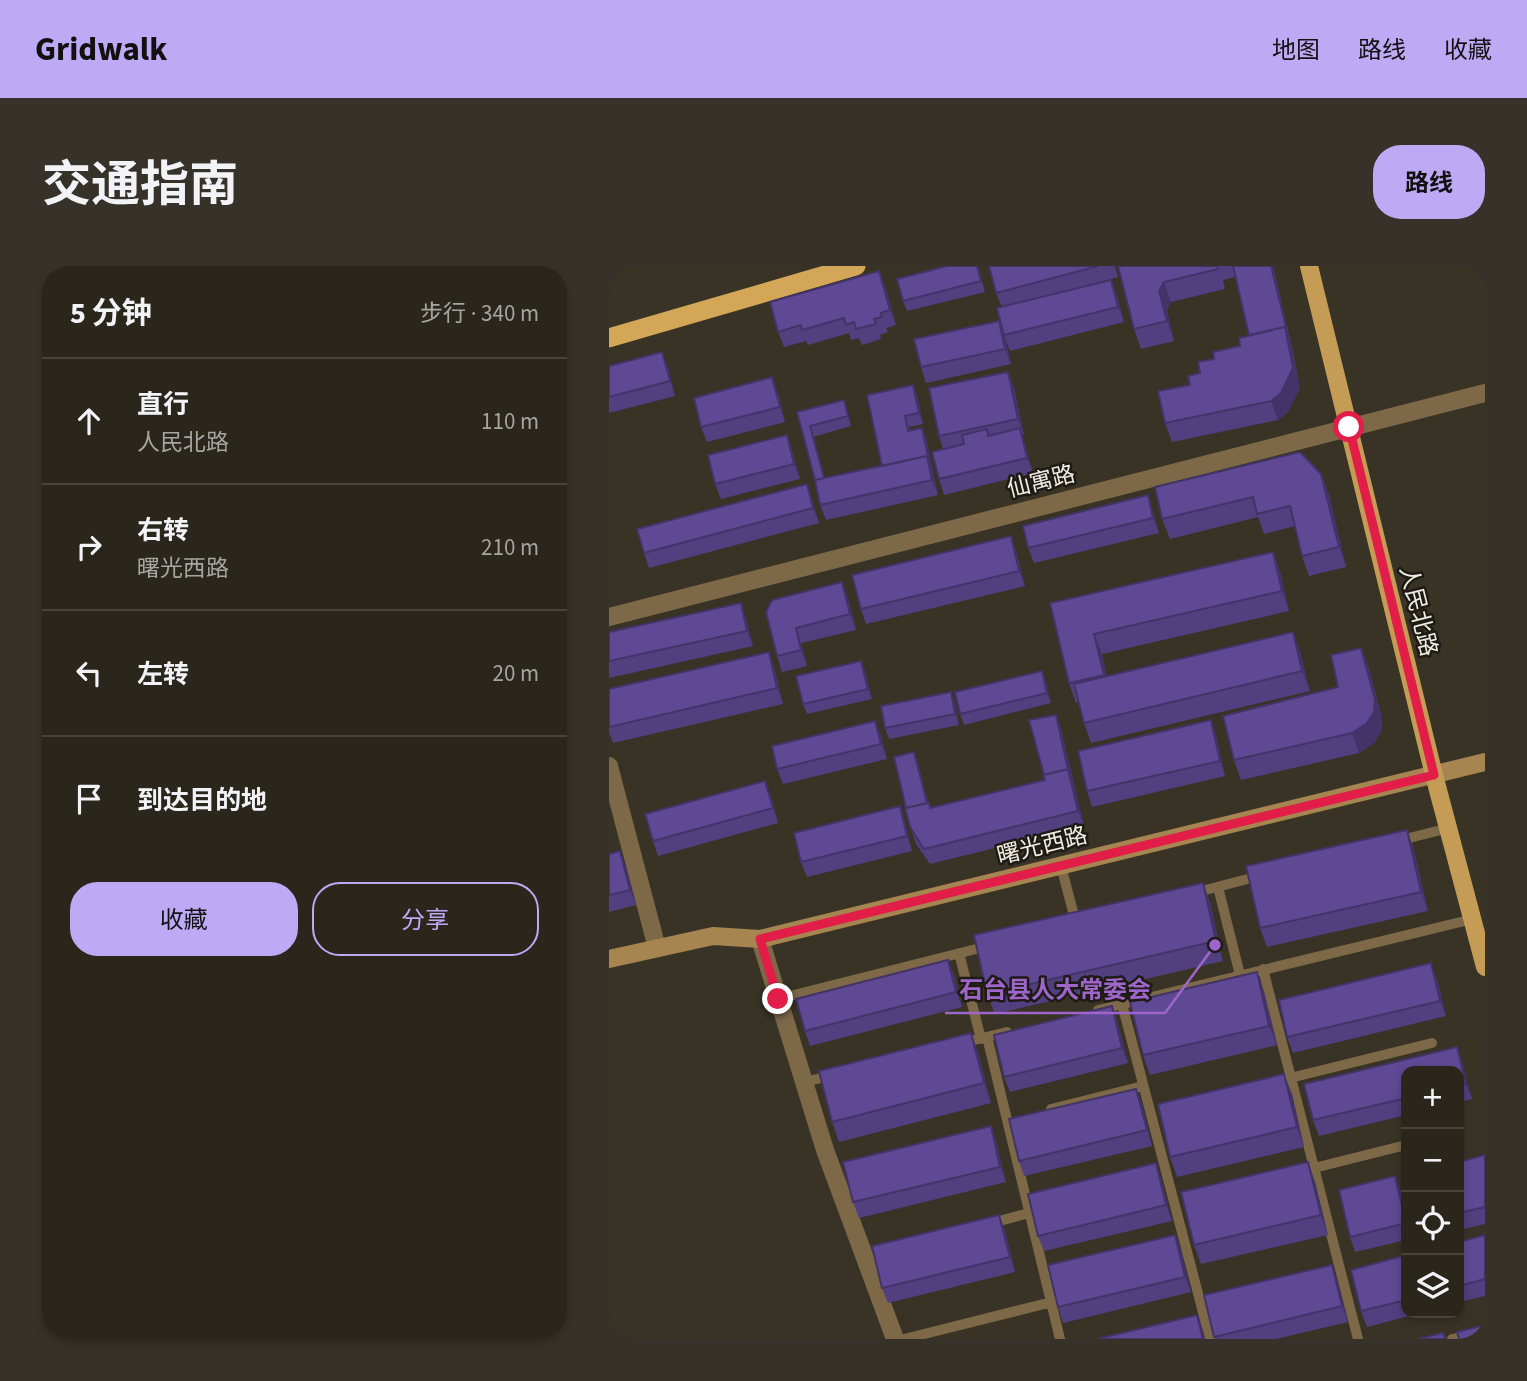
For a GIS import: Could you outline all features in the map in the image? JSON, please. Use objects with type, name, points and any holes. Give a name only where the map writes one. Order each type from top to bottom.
[{"type":"highway","points":[[609,338],[856,266]]},
{"type":"main road","name":"人民北路","points":[[1309,266],[1434,775],[1485,967]]},
{"type":"main road","name":"曙光西路","points":[[609,959],[712,936],[760,939],[1485,762]]},
{"type":"street","name":"仙寓路","points":[[609,617],[1485,393]]},
{"type":"street","points":[[609,766],[657,948]]},
{"type":"street","points":[[760,939],[804,1082],[870,1254],[895,1339]]},
{"type":"lane","points":[[1381,845],[1449,828]]},
{"type":"lane","points":[[1061,866],[1076,923]]},
{"type":"lane","points":[[1179,897],[1273,873]]},
{"type":"lane","points":[[1218,887],[1240,975]]},
{"type":"lane","points":[[1082,1014],[1473,919]]},
{"type":"lane","points":[[1063,926],[1089,920]]},
{"type":"lane","points":[[778,999],[998,943]]},
{"type":"lane","points":[[959,953],[1008,1123],[1060,1339]]},
{"type":"lane","points":[[1263,969],[1358,1339]]},
{"type":"lane","points":[[1122,1004],[1210,1339]]},
{"type":"lane","points":[[953,1045],[1014,1030]]},
{"type":"lane","points":[[1279,1081],[1432,1043]]},
{"type":"lane","points":[[804,1082],[845,1072]]},
{"type":"lane","points":[[1044,1111],[1143,1086]]},
{"type":"lane","points":[[1151,1114],[1164,1110]]},
{"type":"lane","points":[[995,1130],[1020,1117]]},
{"type":"lane","points":[[1302,1171],[1401,1146]]},
{"type":"lane","points":[[1152,1168],[1164,1164]]},
{"type":"lane","points":[[1026,1200],[1039,1197]]},
{"type":"lane","points":[[1174,1203],[1187,1200]]},
{"type":"lane","points":[[978,1226],[1029,1213]]},
{"type":"lane","points":[[1171,1241],[1183,1238]]},
{"type":"lane","points":[[1045,1273],[1058,1270]]},
{"type":"lane","points":[[1327,1272],[1355,1275]]},
{"type":"lane","points":[[1200,1301],[1213,1298]]},
{"type":"lane","points":[[904,1339],[1052,1302]]},
{"type":"lane","points":[[1191,1317],[1203,1314]]},
{"type":"lane","points":[[1452,1339],[1485,1331]]},
{"type":"building","points":[[947,266],[977,266],[981,281],[903,301],[897,279]]},
{"type":"building","points":[[989,266],[1098,266],[996,293]]},
{"type":"building","points":[[1118,266],[1217,266],[1218,269],[1164,282],[1159,291],[1167,321],[1134,329]]},
{"type":"building","points":[[1233,266],[1271,266],[1287,331],[1285,327],[1249,335]]},
{"type":"building","points":[[879,271],[890,310],[881,313],[882,317],[874,319],[876,324],[856,329],[854,322],[846,325],[844,318],[802,330],[801,325],[778,332],[770,302]]},
{"type":"building","points":[[1111,280],[1118,307],[1004,335],[997,308]]},
{"type":"building","points":[[999,321],[1005,349],[921,367],[914,339]]},
{"type":"building","points":[[1285,327],[1293,368],[1281,393],[1271,401],[1165,423],[1158,391],[1190,385],[1188,376],[1200,373],[1198,362],[1214,359],[1213,352],[1240,346],[1239,338]]},
{"type":"building","points":[[662,352],[670,381],[609,397],[609,366]]},
{"type":"building","points":[[1008,372],[1018,419],[939,436],[929,388]]},
{"type":"building","points":[[772,377],[780,407],[701,427],[694,398]]},
{"type":"building","points":[[913,385],[919,413],[905,416],[908,431],[922,428],[929,461],[927,456],[882,466],[867,395]]},
{"type":"building","points":[[844,400],[848,416],[810,426],[824,478],[815,480],[797,412]]},
{"type":"building","points":[[1020,428],[1027,458],[939,479],[932,452],[964,444],[962,435],[987,429],[988,436]]},
{"type":"building","points":[[787,435],[794,464],[715,484],[708,455]]},
{"type":"building","points":[[1300,452],[1321,474],[1339,547],[1302,556],[1290,506],[1257,514],[1253,497],[1162,519],[1155,487]]},
{"type":"building","points":[[927,456],[932,480],[820,505],[815,480]]},
{"type":"building","points":[[807,484],[813,508],[644,553],[637,529]]},
{"type":"building","points":[[1148,495],[1153,518],[1028,548],[1023,526]]},
{"type":"building","points":[[1011,536],[1019,571],[861,609],[852,575]]},
{"type":"building","points":[[1273,552],[1282,591],[1094,634],[1104,675],[1069,683],[1050,603]]},
{"type":"building","points":[[842,582],[850,614],[796,628],[801,650],[777,656],[766,612],[772,600]]},
{"type":"building","points":[[741,603],[747,631],[609,661],[609,632]]},
{"type":"building","points":[[1293,632],[1302,671],[1084,723],[1074,684]]},
{"type":"building","points":[[1361,648],[1375,700],[1374,712],[1367,723],[1352,733],[1234,760],[1223,716],[1338,687],[1331,655]]},
{"type":"building","points":[[769,652],[777,688],[609,727],[609,689]]},
{"type":"building","points":[[861,661],[868,689],[803,704],[796,676]]},
{"type":"building","points":[[1042,671],[1047,693],[960,714],[955,692]]},
{"type":"building","points":[[951,692],[955,714],[885,728],[881,706]]},
{"type":"building","points":[[1056,715],[1068,769],[1044,775],[1029,720]]},
{"type":"building","points":[[1211,720],[1220,761],[1087,791],[1078,751]]},
{"type":"building","points":[[875,721],[881,744],[777,769],[772,746]]},
{"type":"building","points":[[914,752],[927,803],[906,808],[894,757]]},
{"type":"building","points":[[1068,769],[1078,811],[924,849],[911,829],[905,808],[929,803],[930,808],[1045,780],[1043,775]]},
{"type":"building","points":[[765,781],[773,808],[653,841],[645,814]]},
{"type":"building","points":[[900,806],[907,836],[801,862],[794,833]]},
{"type":"building","points":[[1407,830],[1421,892],[1260,928],[1246,866]]},
{"type":"building","points":[[620,851],[630,890],[609,895],[609,854]]},
{"type":"building","points":[[1203,883],[1216,941],[987,994],[974,935]]},
{"type":"building","points":[[948,960],[956,992],[805,1031],[796,999]]},
{"type":"building","points":[[1431,963],[1440,1001],[1287,1037],[1279,1000]]},
{"type":"building","points":[[1257,972],[1269,1026],[1143,1055],[1130,1002]]},
{"type":"building","points":[[1112,1006],[1122,1048],[1004,1077],[994,1035]]},
{"type":"building","points":[[971,1033],[984,1083],[832,1122],[819,1071]]},
{"type":"building","points":[[1457,1047],[1462,1066],[1401,1066],[1401,1099],[1313,1120],[1304,1084]]},
{"type":"building","points":[[1284,1074],[1297,1127],[1170,1157],[1158,1104]]},
{"type":"building","points":[[1136,1089],[1147,1130],[1019,1161],[1009,1119]]},
{"type":"building","points":[[991,1126],[1000,1167],[853,1202],[843,1162]]},
{"type":"building","points":[[1485,1155],[1485,1207],[1464,1212],[1464,1192],[1464,1161]]},
{"type":"building","points":[[1308,1162],[1321,1215],[1194,1245],[1181,1192]]},
{"type":"building","points":[[1156,1163],[1166,1205],[1038,1236],[1028,1194]]},
{"type":"building","points":[[1395,1176],[1401,1202],[1401,1224],[1350,1237],[1339,1190]]},
{"type":"building","points":[[999,1215],[1010,1257],[882,1288],[872,1246]]},
{"type":"building","points":[[1175,1235],[1185,1277],[1058,1307],[1048,1265]]},
{"type":"building","points":[[1485,1235],[1485,1279],[1464,1285],[1464,1255],[1464,1241]]},
{"type":"building","points":[[1401,1256],[1401,1301],[1361,1311],[1351,1270]]},
{"type":"building","points":[[1332,1265],[1342,1306],[1214,1337],[1204,1295]]},
{"type":"building","points":[[1197,1315],[1203,1339],[1097,1339]]},
{"type":"building","points":[[1485,1325],[1485,1339],[1459,1339],[1457,1332]]},
{"type":"building","points":[[1443,1333],[1445,1339],[1418,1339]]},
{"type":"place","name":"石台县人大常委会","points":[[1215,945]]},
{"type":"route","points":[[778,999],[760,939],[1434,775],[1349,427]]}]
